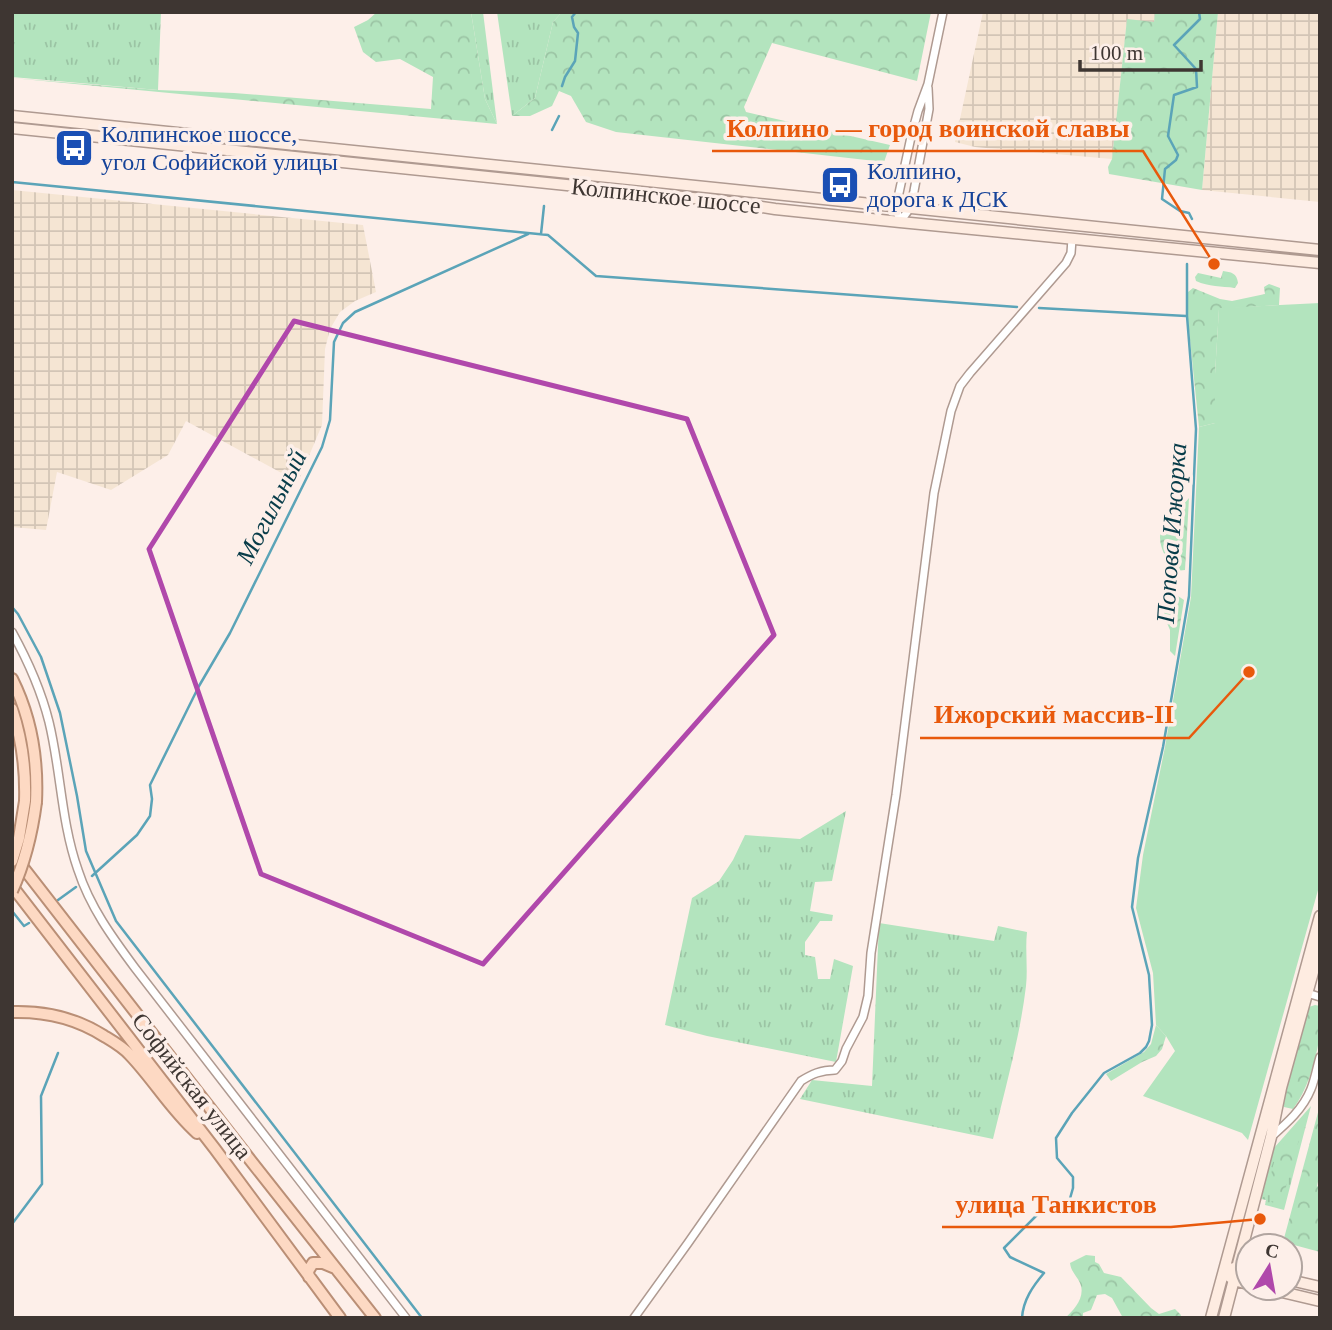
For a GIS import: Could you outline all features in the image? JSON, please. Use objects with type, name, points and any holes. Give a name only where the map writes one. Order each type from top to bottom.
[{"type":"main road","name":"Колпинское шоссе","points":[[12,116],[1320,250]]},
{"type":"main road","name":"Колпинское шоссе","points":[[12,128],[722,201],[900,222],[1320,263]]},
{"type":"main road","points":[[12,678],[22,702],[33,744],[37,776],[12,861]]},
{"type":"main road","points":[[12,709],[22,745],[30,802],[30,841],[12,891]]},
{"type":"main road","name":"Софийская улица","points":[[12,853],[375,1318]]},
{"type":"main road","name":"Софийская улица","points":[[12,886],[215,1149],[340,1318]]},
{"type":"main road","points":[[1246,1232],[1271,1137],[1320,916]]},
{"type":"main road","points":[[1211,1318],[1303,993]]},
{"type":"main road","points":[[12,1012],[37,1012],[71,1019],[114,1042],[131,1055],[184,1122],[215,1149]]},
{"type":"main road","points":[[309,1277],[308,1271],[313,1263],[323,1263],[338,1269]]},
{"type":"main road","points":[[1223,1271],[1234,1267]]},
{"type":"main road","points":[[1223,1271],[1234,1280],[1224,1318]]},
{"type":"street","points":[[900,222],[897,207],[911,137],[928,84],[943,12]]},
{"type":"street","points":[[900,222],[910,208],[929,109],[928,84]]},
{"type":"street","points":[[634,1318],[801,1081],[811,1074],[835,1070],[863,1017],[896,795],[934,493],[951,411],[960,386],[970,373],[1066,263],[1071,253],[1072,239]]},
{"type":"street","points":[[12,632],[27,659],[46,711],[72,852],[96,913],[142,978],[406,1318]]},
{"type":"street","points":[[1303,993],[1320,997]]},
{"type":"street","points":[[1271,1137],[1292,1118],[1312,1088],[1320,1057]]},
{"type":"highlighted area","points":[[294,321],[687,419],[774,635],[483,964],[261,874],[149,549]]},
{"type":"shaded area","points":[[983,12],[1155,12],[1154,22],[1127,20],[1112,159],[975,147],[955,142]]},
{"type":"shaded area","points":[[1218,12],[1320,12],[1320,202],[1202,190]]},
{"type":"shaded area","points":[[12,190],[363,225],[376,292],[355,301],[340,312],[330,329],[325,349],[322,425],[298,482],[186,421],[168,455],[111,490],[57,472],[46,530],[12,527]]},
{"type":"green space","points":[[12,12],[161,12],[158,90],[12,77]]},
{"type":"green space","points":[[377,12],[471,12],[485,99],[497,124],[12,78],[431,109],[433,77],[400,59],[376,62],[363,52],[354,27]]},
{"type":"green space","points":[[471,12],[483,12],[497,124],[485,99]]},
{"type":"green space","points":[[497,12],[562,12],[553,22],[535,98],[512,116]]},
{"type":"green space","points":[[562,12],[931,12],[917,81],[772,43],[744,107],[746,112],[890,145],[884,162],[616,132],[586,122],[571,96],[559,91],[552,106],[530,116],[512,116],[535,98],[553,22]]},
{"type":"green space","points":[[1155,12],[1218,12],[1202,190],[1109,174],[1127,19],[1154,22]]},
{"type":"green space","points":[[1223,271],[1235,275],[1238,283],[1235,288],[1196,281],[1198,273],[1221,278]]},
{"type":"green space","points":[[1269,284],[1280,288],[1279,305],[1219,309],[1215,423],[1199,427],[1187,311],[1188,292],[1193,288],[1232,301],[1265,294],[1264,287]]},
{"type":"green space","points":[[1320,303],[1320,883],[1248,1140],[1242,1133],[1143,1096],[1175,1051],[1156,1025],[1153,973],[1136,908],[1143,855],[1191,597],[1199,427],[1215,423],[1219,308]]},
{"type":"green space","points":[[1189,498],[1185,570],[1176,571],[1162,548],[1160,535],[1165,522]]},
{"type":"green space","points":[[1175,594],[1184,600],[1175,656],[1170,651],[1170,630],[1164,616],[1166,596]]},
{"type":"green space","points":[[846,811],[832,881],[815,882],[810,911],[833,915],[832,921],[820,921],[805,942],[805,955],[815,957],[818,979],[830,979],[834,959],[853,966],[836,1062],[665,1025],[692,898],[719,881],[745,835],[800,839]]},
{"type":"green space","points":[[879,923],[994,941],[998,926],[1027,932],[1027,979],[1023,1005],[993,1139],[800,1099],[812,1080],[872,1086]]},
{"type":"green space","points":[[1320,1006],[1320,1027],[1313,1067],[1293,1109],[1284,1107],[1309,1007]]},
{"type":"green space","points":[[1156,1025],[1166,1036],[1162,1049],[1156,1056],[1111,1081],[1106,1074],[1144,1052],[1151,1044]]},
{"type":"green space","points":[[1320,1105],[1320,1173],[1317,1186],[1320,1188],[1320,1252],[1304,1248],[1304,1232],[1286,1232]]},
{"type":"green space","points":[[1311,1106],[1284,1210],[1265,1205],[1266,1200],[1261,1199],[1274,1148]]},
{"type":"green space","points":[[1302,1129],[1286,1187],[1278,1203],[1271,1201],[1270,1180],[1275,1159],[1286,1142]]},
{"type":"green space","points":[[1086,1255],[1095,1256],[1095,1262],[1104,1273],[1121,1277],[1159,1314],[1175,1309],[1181,1315],[1180,1318],[1123,1318],[1112,1298],[1105,1294],[1097,1295],[1091,1310],[1083,1313],[1083,1318],[1065,1318],[1075,1307],[1081,1293],[1080,1283],[1070,1263]]},
{"type":"waterway","name":"Могильный","points":[[562,86],[575,61],[578,33],[572,17],[576,12]]},
{"type":"waterway","name":"Попова Ижорка","points":[[1192,219],[1189,213],[1180,211],[1162,199],[1165,169],[1178,155],[1168,136],[1174,95],[1197,87],[1196,69],[1174,45],[1200,19],[1199,12]]},
{"type":"waterway","points":[[552,130],[559,116]]},
{"type":"waterway","points":[[12,182],[548,235],[596,276],[1017,307]]},
{"type":"waterway","points":[[541,234],[544,206]]},
{"type":"waterway","name":"Могильный","points":[[92,876],[137,835],[150,816],[150,785],[199,686],[230,633],[322,447],[330,420],[334,342],[343,323],[355,312],[528,234]]},
{"type":"waterway","name":"Попова Ижорка","points":[[1022,1318],[1029,1294],[1044,1273],[1010,1257],[1004,1248],[1037,1215],[1069,1202],[1073,1177],[1057,1158],[1056,1138],[1104,1073],[1146,1047],[1152,1025],[1149,975],[1132,907],[1138,858],[1163,747],[1189,596],[1196,429],[1187,316],[1187,264]]},
{"type":"waterway","points":[[1039,308],[1186,316]]},
{"type":"waterway","points":[[12,607],[41,657],[60,713],[86,851],[116,921],[422,1318]]},
{"type":"waterway","points":[[58,900],[76,887]]},
{"type":"waterway","points":[[12,911],[24,926],[29,923]]},
{"type":"waterway","points":[[12,1224],[42,1184],[41,1096],[58,1053]]},
{"type":"place","name":"Колпинское шоссе, угол Софийской улицы","points":[[74,148]]},
{"type":"place","name":"Колпино, дорога к ДСК","points":[[840,185]]},
{"type":"place","name":"Колпино — город воинской славы","points":[[1214,264]]},
{"type":"place","name":"Ижорский массив-II","points":[[1249,672]]},
{"type":"place","name":"улица Танкистов","points":[[1260,1219]]}]
